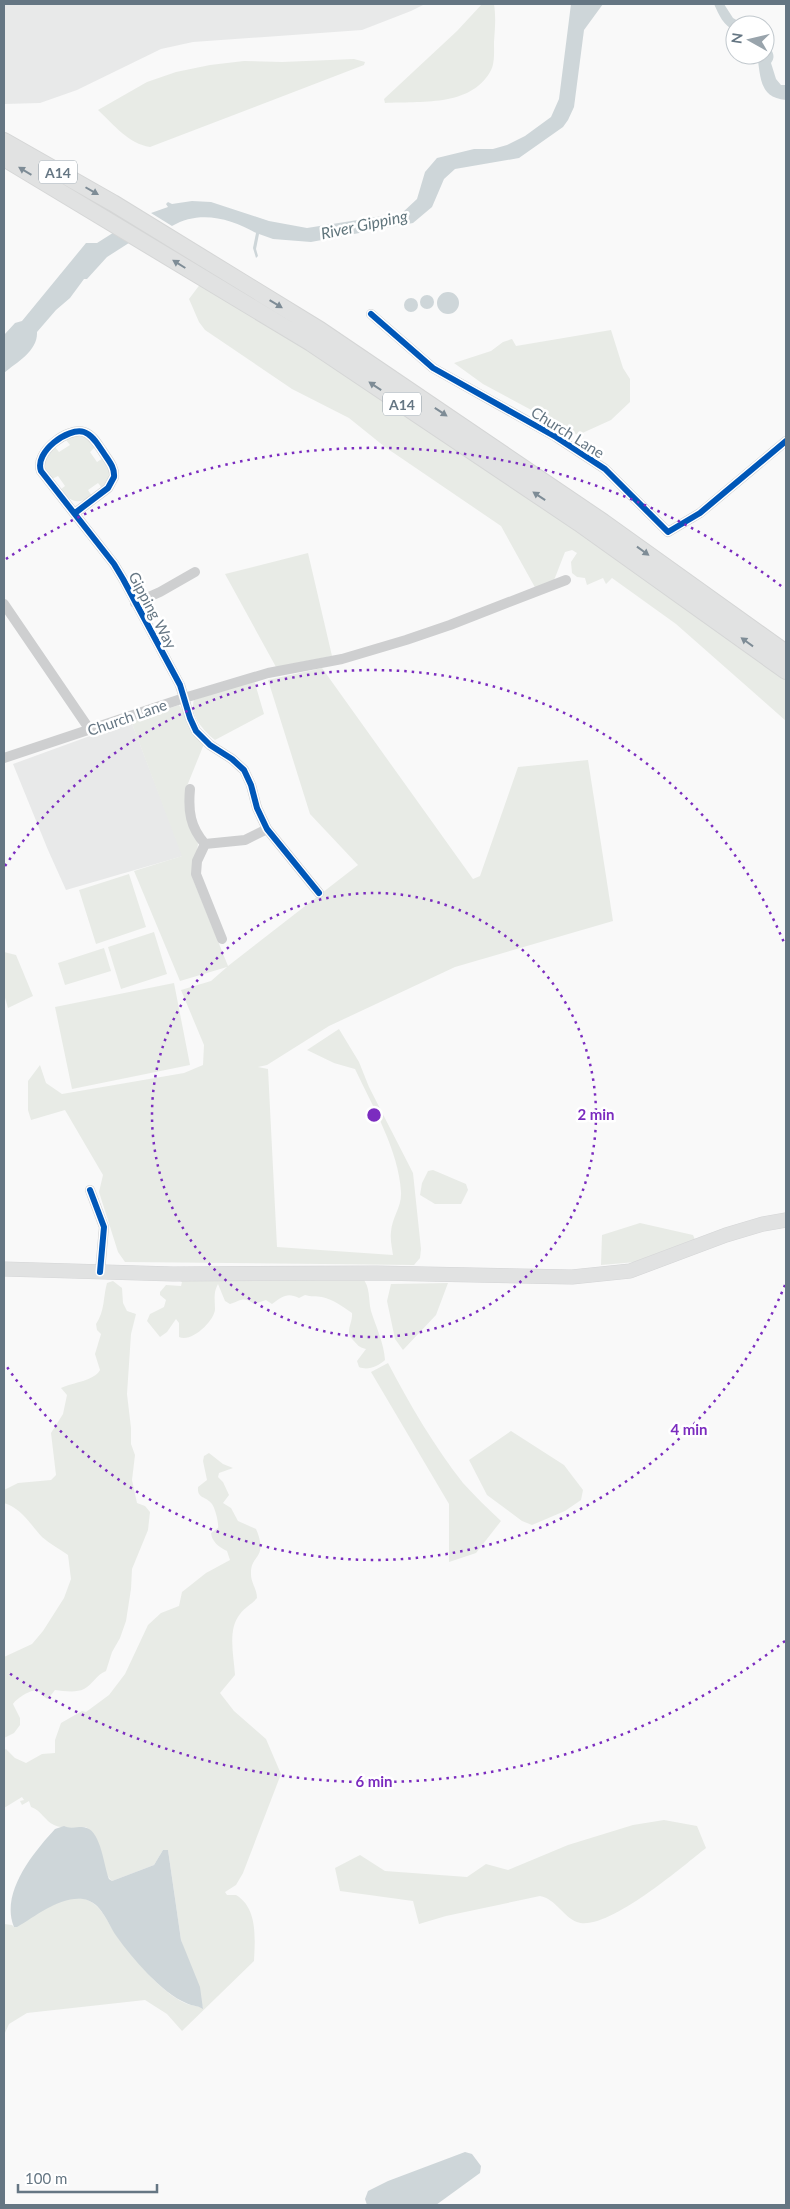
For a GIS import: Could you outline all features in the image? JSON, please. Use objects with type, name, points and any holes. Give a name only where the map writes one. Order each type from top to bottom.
[{"type":"highway","name":"A14","points":[[4,141],[113,204],[320,330],[601,530],[786,653]]},
{"type":"highway","name":"A14","points":[[4,158],[311,343],[584,518]]},
{"type":"highway","name":"A14","points":[[601,530],[786,670]]},
{"type":"main road","points":[[4,1268],[173,1274],[377,1272],[572,1277],[630,1271],[726,1235],[763,1224],[786,1220]]},
{"type":"street","name":"Church Lane","points":[[371,314],[433,368],[556,437],[604,469],[668,532],[700,513],[786,441]]},
{"type":"street","name":"Gipping Way","points":[[75,513],[108,488],[114,477],[112,466],[94,439],[87,433],[80,431],[69,434],[46,449],[40,463],[44,475],[114,564],[174,672],[190,718],[200,735],[210,745],[238,764],[247,775],[257,808],[267,829],[319,894]]},
{"type":"street","name":"Gipping Way","points":[[135,603],[160,592],[194,572]]},
{"type":"street","name":"Church Lane","points":[[4,758],[184,698],[268,674],[342,659],[450,626],[566,580]]},
{"type":"street","points":[[4,604],[90,730]]},
{"type":"street","points":[[190,789],[189,808],[191,822],[205,844]]},
{"type":"street","points":[[205,844],[245,840],[267,829]]},
{"type":"street","points":[[205,844],[197,861],[196,874],[222,939]]},
{"type":"street","points":[[90,1190],[104,1227],[100,1272]]},
{"type":"shaded area","points":[[4,4],[425,4],[362,30],[193,42],[161,49],[77,90],[40,103],[4,104]]},
{"type":"shaded area","points":[[482,4],[494,4],[495,23],[493,65],[481,83],[457,97],[443,100],[385,103],[384,99],[457,31]]},
{"type":"shaded area","points":[[354,59],[365,62],[364,65],[150,147],[128,138],[98,110],[147,82],[176,72],[210,65],[244,61],[282,62]]},
{"type":"shaded area","points":[[201,283],[360,383],[534,499],[786,675],[786,721],[676,624],[612,578],[606,584],[603,578],[587,585],[585,578],[577,577],[572,573],[571,562],[577,553],[572,550],[565,552],[551,588],[537,591],[501,526],[385,447],[349,418],[292,389],[205,330],[199,322],[189,299]]},
{"type":"shaded area","points":[[611,330],[623,368],[630,379],[630,402],[611,420],[578,435],[483,384],[454,363],[491,351],[503,342],[512,339],[516,346]]},
{"type":"shaded area","points":[[74,436],[87,437],[95,447],[90,452],[97,462],[103,458],[111,476],[102,488],[98,483],[88,490],[92,496],[82,501],[71,500],[60,490],[65,486],[58,476],[52,479],[46,472],[44,459],[55,447],[59,452],[70,445],[66,440]]},
{"type":"shaded area","points":[[308,553],[332,656],[276,667],[225,574]]},
{"type":"shaded area","points":[[322,668],[473,879],[480,876],[518,767],[588,760],[613,921],[455,967],[329,1026],[267,1065],[258,1067],[268,1069],[277,1247],[393,1255],[391,1232],[401,1192],[395,1161],[384,1129],[355,1069],[334,1063],[307,1050],[339,1029],[359,1062],[369,1087],[413,1173],[421,1249],[420,1258],[414,1265],[125,1262],[118,1252],[99,1192],[103,1175],[65,1110],[31,1120],[28,1110],[28,1081],[40,1065],[46,1083],[62,1094],[184,1073],[203,1065],[204,1045],[181,990],[211,981],[227,967],[180,981],[134,871],[182,856],[131,721],[179,705],[204,744],[187,786],[198,844],[193,879],[228,966],[358,865],[310,814],[268,680]]},
{"type":"shaded area","points":[[254,680],[264,714],[215,740],[198,722],[193,706],[194,700]]},
{"type":"shaded area","points":[[131,721],[183,856],[66,890],[13,764]]},
{"type":"shaded area","points":[[129,874],[146,927],[96,944],[79,890]]},
{"type":"shaded area","points":[[154,932],[167,974],[121,989],[108,947]]},
{"type":"shaded area","points":[[104,948],[111,971],[65,985],[58,963]]},
{"type":"shaded area","points":[[4,952],[16,955],[33,996],[8,1008],[4,994]]},
{"type":"shaded area","points":[[174,983],[190,1065],[72,1089],[55,1007]]},
{"type":"shaded area","points":[[433,1170],[466,1184],[468,1190],[461,1204],[435,1204],[420,1195],[422,1183],[428,1171]]},
{"type":"shaded area","points":[[640,1223],[693,1235],[696,1242],[643,1261],[601,1265],[602,1235]]},
{"type":"shaded area","points":[[362,1277],[368,1289],[371,1311],[385,1360],[369,1368],[359,1367],[357,1361],[366,1349],[358,1346],[350,1337],[349,1330],[352,1313],[322,1297],[305,1295],[299,1298],[288,1295],[272,1304],[266,1300],[254,1304],[245,1299],[230,1304],[225,1301],[218,1284],[215,1293],[214,1314],[196,1334],[190,1337],[179,1337],[179,1323],[176,1319],[167,1332],[160,1337],[147,1321],[150,1314],[164,1307],[166,1300],[160,1295],[160,1292],[166,1285],[181,1286],[182,1282],[177,1279]]},
{"type":"shaded area","points":[[113,1281],[122,1288],[123,1303],[127,1311],[136,1314],[131,1334],[127,1394],[131,1444],[135,1455],[132,1480],[137,1503],[145,1506],[150,1512],[148,1530],[132,1569],[126,1621],[106,1671],[81,1690],[55,1690],[48,1699],[35,1690],[28,1692],[13,1704],[20,1718],[20,1725],[14,1733],[4,1738],[4,1657],[32,1644],[43,1631],[64,1598],[71,1579],[68,1555],[42,1537],[20,1512],[4,1503],[4,1490],[18,1483],[51,1480],[56,1475],[51,1433],[63,1414],[67,1395],[61,1388],[93,1377],[100,1370],[95,1354],[101,1334],[97,1330],[96,1324],[102,1309],[107,1283]]},
{"type":"shaded area","points":[[448,1283],[436,1315],[403,1350],[395,1339],[387,1301],[391,1284]]},
{"type":"shaded area","points":[[388,1363],[423,1425],[452,1469],[463,1483],[501,1521],[476,1553],[449,1562],[449,1504],[371,1372]]},
{"type":"shaded area","points":[[511,1431],[564,1465],[583,1490],[581,1500],[565,1511],[532,1525],[522,1521],[487,1495],[469,1460]]},
{"type":"shaded area","points":[[209,1453],[223,1464],[233,1468],[219,1473],[218,1477],[223,1482],[229,1495],[223,1503],[231,1508],[238,1521],[256,1529],[261,1546],[251,1568],[257,1598],[236,1620],[232,1635],[235,1675],[220,1693],[234,1711],[266,1739],[281,1774],[243,1873],[236,1885],[225,1892],[227,1895],[236,1895],[243,1901],[252,1916],[255,1934],[254,1961],[182,2031],[167,2014],[145,2000],[27,2013],[9,2024],[4,2035],[4,1924],[14,1927],[48,1907],[75,1898],[91,1902],[101,1910],[119,1939],[166,1991],[185,2003],[203,2008],[181,1940],[168,1850],[163,1850],[154,1865],[112,1881],[105,1870],[97,1840],[86,1827],[65,1828],[54,1825],[31,1807],[29,1801],[22,1805],[20,1801],[24,1800],[22,1797],[4,1808],[4,1750],[6,1749],[15,1758],[26,1763],[42,1754],[55,1753],[55,1740],[61,1723],[82,1711],[86,1712],[109,1695],[125,1674],[148,1625],[161,1613],[179,1606],[182,1592],[206,1573],[230,1560],[227,1551],[216,1544],[211,1533],[218,1528],[213,1506],[210,1501],[200,1496],[198,1491],[198,1487],[207,1480],[203,1461],[204,1456]]},
{"type":"shaded area","points":[[664,1820],[697,1826],[706,1848],[644,1896],[606,1918],[590,1923],[572,1920],[551,1901],[540,1896],[446,1916],[419,1924],[413,1901],[340,1891],[335,1868],[360,1855],[385,1871],[467,1877],[486,1864],[508,1870],[568,1845],[633,1825]]},
{"type":"water","name":"River Gipping","points":[[571,4],[603,4],[584,30],[574,107],[563,127],[519,158],[455,169],[444,179],[432,207],[413,223],[311,242],[273,239],[259,234],[256,249],[258,256],[256,258],[253,248],[256,233],[236,223],[204,217],[182,221],[172,226],[151,213],[168,207],[166,204],[168,202],[172,204],[192,201],[211,202],[269,221],[307,228],[402,213],[417,199],[425,172],[437,158],[474,149],[493,149],[507,145],[525,136],[551,117],[559,99]]},
{"type":"water","points":[[714,4],[724,4],[731,15],[725,15],[725,23]]},
{"type":"water","points":[[759,65],[772,65],[776,79],[781,85],[786,85],[786,100],[770,95],[762,84]]},
{"type":"water","points":[[116,231],[132,241],[107,257],[87,279],[84,279],[70,298],[56,310],[37,332],[34,345],[30,350],[4,373],[4,335],[15,323],[22,321],[86,243],[97,243]]},
{"type":"water","points":[[444,292],[452,292],[459,299],[459,307],[452,314],[444,314],[437,307],[437,299]]},
{"type":"water","points":[[424,295],[430,295],[434,302],[430,309],[424,309],[420,305],[420,299]]},
{"type":"water","points":[[408,298],[414,298],[418,305],[414,312],[408,312],[404,308],[404,302]]},
{"type":"water","points":[[64,1826],[70,1828],[84,1827],[92,1831],[99,1843],[109,1879],[112,1881],[154,1865],[163,1850],[168,1850],[181,1940],[200,1987],[203,2009],[177,1998],[158,1983],[123,1945],[103,1914],[90,1901],[74,1899],[57,1904],[14,1927],[11,1901],[21,1874],[46,1839],[55,1829]]},
{"type":"water","points":[[465,2152],[472,2154],[481,2166],[480,2173],[436,2205],[367,2205],[365,2199],[368,2191],[388,2181]]},
{"type":"cycle path","points":[[371,314],[433,368],[556,437],[605,469],[668,532],[700,513],[786,441]]},
{"type":"cycle path","points":[[75,513],[108,488],[114,477],[111,464],[95,440],[87,433],[77,431],[62,437],[47,449],[40,464],[41,471],[114,564],[123,579],[180,685],[196,731],[210,745],[232,759],[244,770],[251,785],[257,808],[267,829],[319,893]]},
{"type":"cycle path","points":[[90,1190],[104,1227],[100,1272]]}]
